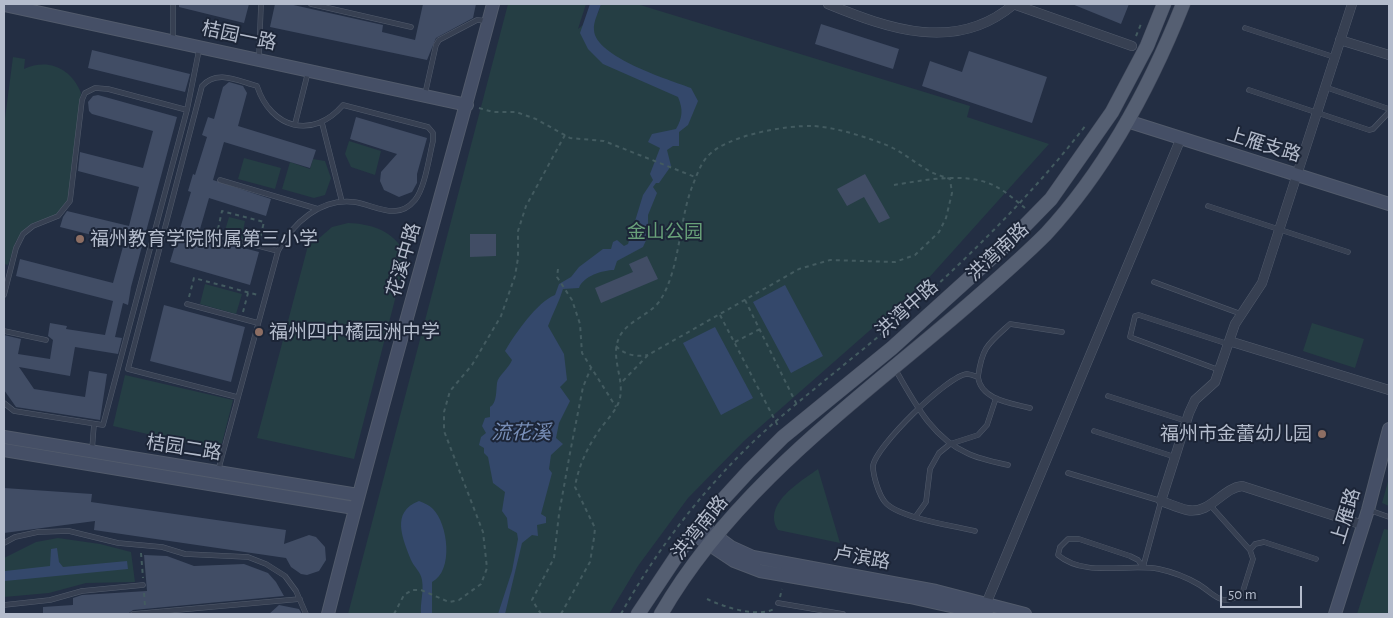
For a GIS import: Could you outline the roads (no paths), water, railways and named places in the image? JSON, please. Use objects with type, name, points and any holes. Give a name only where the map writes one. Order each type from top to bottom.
[{"type":"main road","name":"洪湾中路","points":[[638,614],[696,529],[749,471],[784,437],[892,348],[1007,244],[1050,199],[1081,160],[1117,105],[1147,46],[1164,4]]},
{"type":"main road","name":"洪湾南路","points":[[661,614],[712,541],[773,474],[1005,272],[1046,233],[1091,178],[1127,121],[1158,65],[1183,4]]},
{"type":"street","name":"花溪中路","points":[[328,614],[354,508],[467,105],[493,4]]},
{"type":"street","points":[[831,4],[901,30],[940,32],[966,30],[998,17],[1013,4],[1132,46]]},
{"type":"street","points":[[1352,4],[1262,283],[1241,314],[1215,382],[1195,400],[1186,421],[1161,501],[1189,511],[1200,510],[1210,505],[1232,487],[1242,486],[1363,525]]},
{"type":"street","name":"桔园一路","points":[[4,5],[467,105]]},
{"type":"street","points":[[1340,40],[1389,55]]},
{"type":"street","name":"上雁支路","points":[[1127,121],[1389,204]]},
{"type":"street","points":[[696,529],[734,561],[760,571],[962,611],[986,609],[1181,138]]},
{"type":"street","points":[[1229,343],[1389,390]]},
{"type":"street","name":"上雁路","points":[[1334,614],[1368,510],[1389,428]]},
{"type":"street","name":"桔园二路","points":[[4,438],[358,495]]},
{"type":"street","name":"桔园二路","points":[[4,450],[354,508]]},
{"type":"street","name":"卢滨路","points":[[712,541],[753,557],[936,591],[986,609],[1025,614]]},
{"type":"lane","points":[[172,41],[173,4]]},
{"type":"lane","points":[[259,60],[261,4]]},
{"type":"lane","points":[[314,4],[325,4]]},
{"type":"lane","points":[[314,4],[411,27]]},
{"type":"lane","points":[[424,95],[436,45],[440,40],[477,20],[488,21]]},
{"type":"lane","points":[[1245,28],[1334,58]]},
{"type":"lane","points":[[4,403],[14,411],[103,425],[187,110],[199,47]]},
{"type":"lane","points":[[295,124],[308,70]]},
{"type":"lane","points":[[218,472],[278,251],[296,226],[318,209],[342,202],[363,204],[396,212],[408,206],[420,191],[434,137],[431,130],[424,125],[343,105],[334,116],[322,123],[313,126],[295,124],[282,119],[270,110],[257,86],[221,76],[210,79],[202,86],[128,370],[237,397]]},
{"type":"lane","points":[[1249,90],[1369,130],[1373,129],[1389,110],[1325,87]]},
{"type":"lane","points":[[4,295],[16,248],[23,234],[33,226],[58,216],[70,201],[82,100],[85,93],[95,88],[108,89],[187,110]]},
{"type":"lane","points":[[322,123],[342,202]]},
{"type":"lane","points":[[220,180],[318,209]]},
{"type":"lane","points":[[1208,206],[1348,252]]},
{"type":"lane","points":[[217,235],[278,251]]},
{"type":"lane","points":[[1154,282],[1241,314]]},
{"type":"lane","points":[[187,304],[258,323]]},
{"type":"lane","points":[[1219,370],[1135,341],[1130,337],[1135,316],[1139,315],[1229,343]]},
{"type":"lane","points":[[1030,408],[990,396],[979,384],[980,360],[986,346],[1010,324],[1021,324],[1062,332]]},
{"type":"lane","points":[[4,331],[46,340]]},
{"type":"lane","points":[[894,368],[918,409],[950,444],[968,454],[1008,466]]},
{"type":"lane","points":[[975,531],[900,512],[885,503],[878,488],[873,466],[879,450],[918,409],[960,376],[967,374],[978,377]]},
{"type":"lane","points":[[1108,396],[1186,421]]},
{"type":"lane","points":[[916,516],[926,502],[930,469],[940,453],[950,444],[978,435],[986,425],[996,398]]},
{"type":"lane","points":[[92,452],[94,424]]},
{"type":"lane","points":[[1094,431],[1175,457]]},
{"type":"lane","points":[[1068,473],[1161,501],[1143,568]]},
{"type":"lane","points":[[1143,568],[1138,560],[1130,556],[1078,539],[1068,539],[1060,547],[1058,554],[1079,564],[1116,570],[1143,568],[1183,576],[1200,586],[1211,596],[1222,599],[1234,599],[1242,594],[1253,559],[1250,550],[1210,505]]},
{"type":"lane","points":[[1368,510],[1389,517]]},
{"type":"lane","points":[[4,544],[15,537],[38,532],[69,530],[118,543],[162,547],[185,554],[248,557],[258,560],[285,576],[300,599],[306,614]]},
{"type":"lane","points":[[1250,550],[1255,544],[1264,542],[1316,559]]},
{"type":"lane","points":[[4,605],[50,600],[82,591],[143,585]]},
{"type":"lane","points":[[133,614],[300,599]]},
{"type":"lane","points":[[778,603],[843,614]]},
{"type":"water","name":"流花溪","points":[[590,4],[601,4],[595,20],[594,30],[598,40],[607,49],[635,66],[691,88],[698,101],[688,125],[679,132],[679,146],[673,146],[667,150],[671,166],[659,183],[656,183],[653,187],[657,193],[648,215],[648,236],[643,247],[617,261],[614,270],[604,271],[589,277],[579,288],[563,289],[548,326],[564,354],[567,380],[560,387],[570,401],[559,423],[556,438],[563,444],[551,455],[549,469],[552,473],[541,514],[546,517],[546,523],[537,525],[538,536],[532,535],[522,543],[505,614],[498,614],[512,571],[518,539],[517,533],[508,528],[507,518],[502,511],[505,492],[493,483],[488,457],[484,453],[484,448],[479,445],[481,437],[486,433],[482,426],[485,418],[490,417],[490,407],[495,400],[498,380],[512,360],[505,351],[534,311],[555,295],[559,284],[571,277],[579,267],[603,249],[611,249],[613,242],[617,240],[624,246],[628,244],[643,195],[653,180],[650,174],[660,148],[648,142],[652,134],[676,129],[681,117],[681,105],[678,97],[603,64],[588,49],[580,33]]},
{"type":"water","points":[[785,285],[823,356],[791,373],[753,302]]},
{"type":"water","points":[[715,327],[753,398],[721,415],[683,343]]},
{"type":"water","points":[[419,501],[426,504],[438,516],[445,536],[446,558],[444,568],[432,582],[432,614],[421,614],[423,589],[421,577],[411,560],[401,527],[404,512]]},
{"type":"water","points":[[57,548],[59,562],[63,567],[127,561],[128,569],[5,581],[5,571],[50,566],[51,549]]},
{"type":"place","name":"福州教育学院附属第三小学","points":[[80,239]]},
{"type":"place","name":"福州四中橘园洲中学","points":[[259,332]]},
{"type":"place","name":"福州市金蕾幼儿园","points":[[1322,434]]},
{"type":"park label","name":"金山公园","points":[[665,232]]}]
